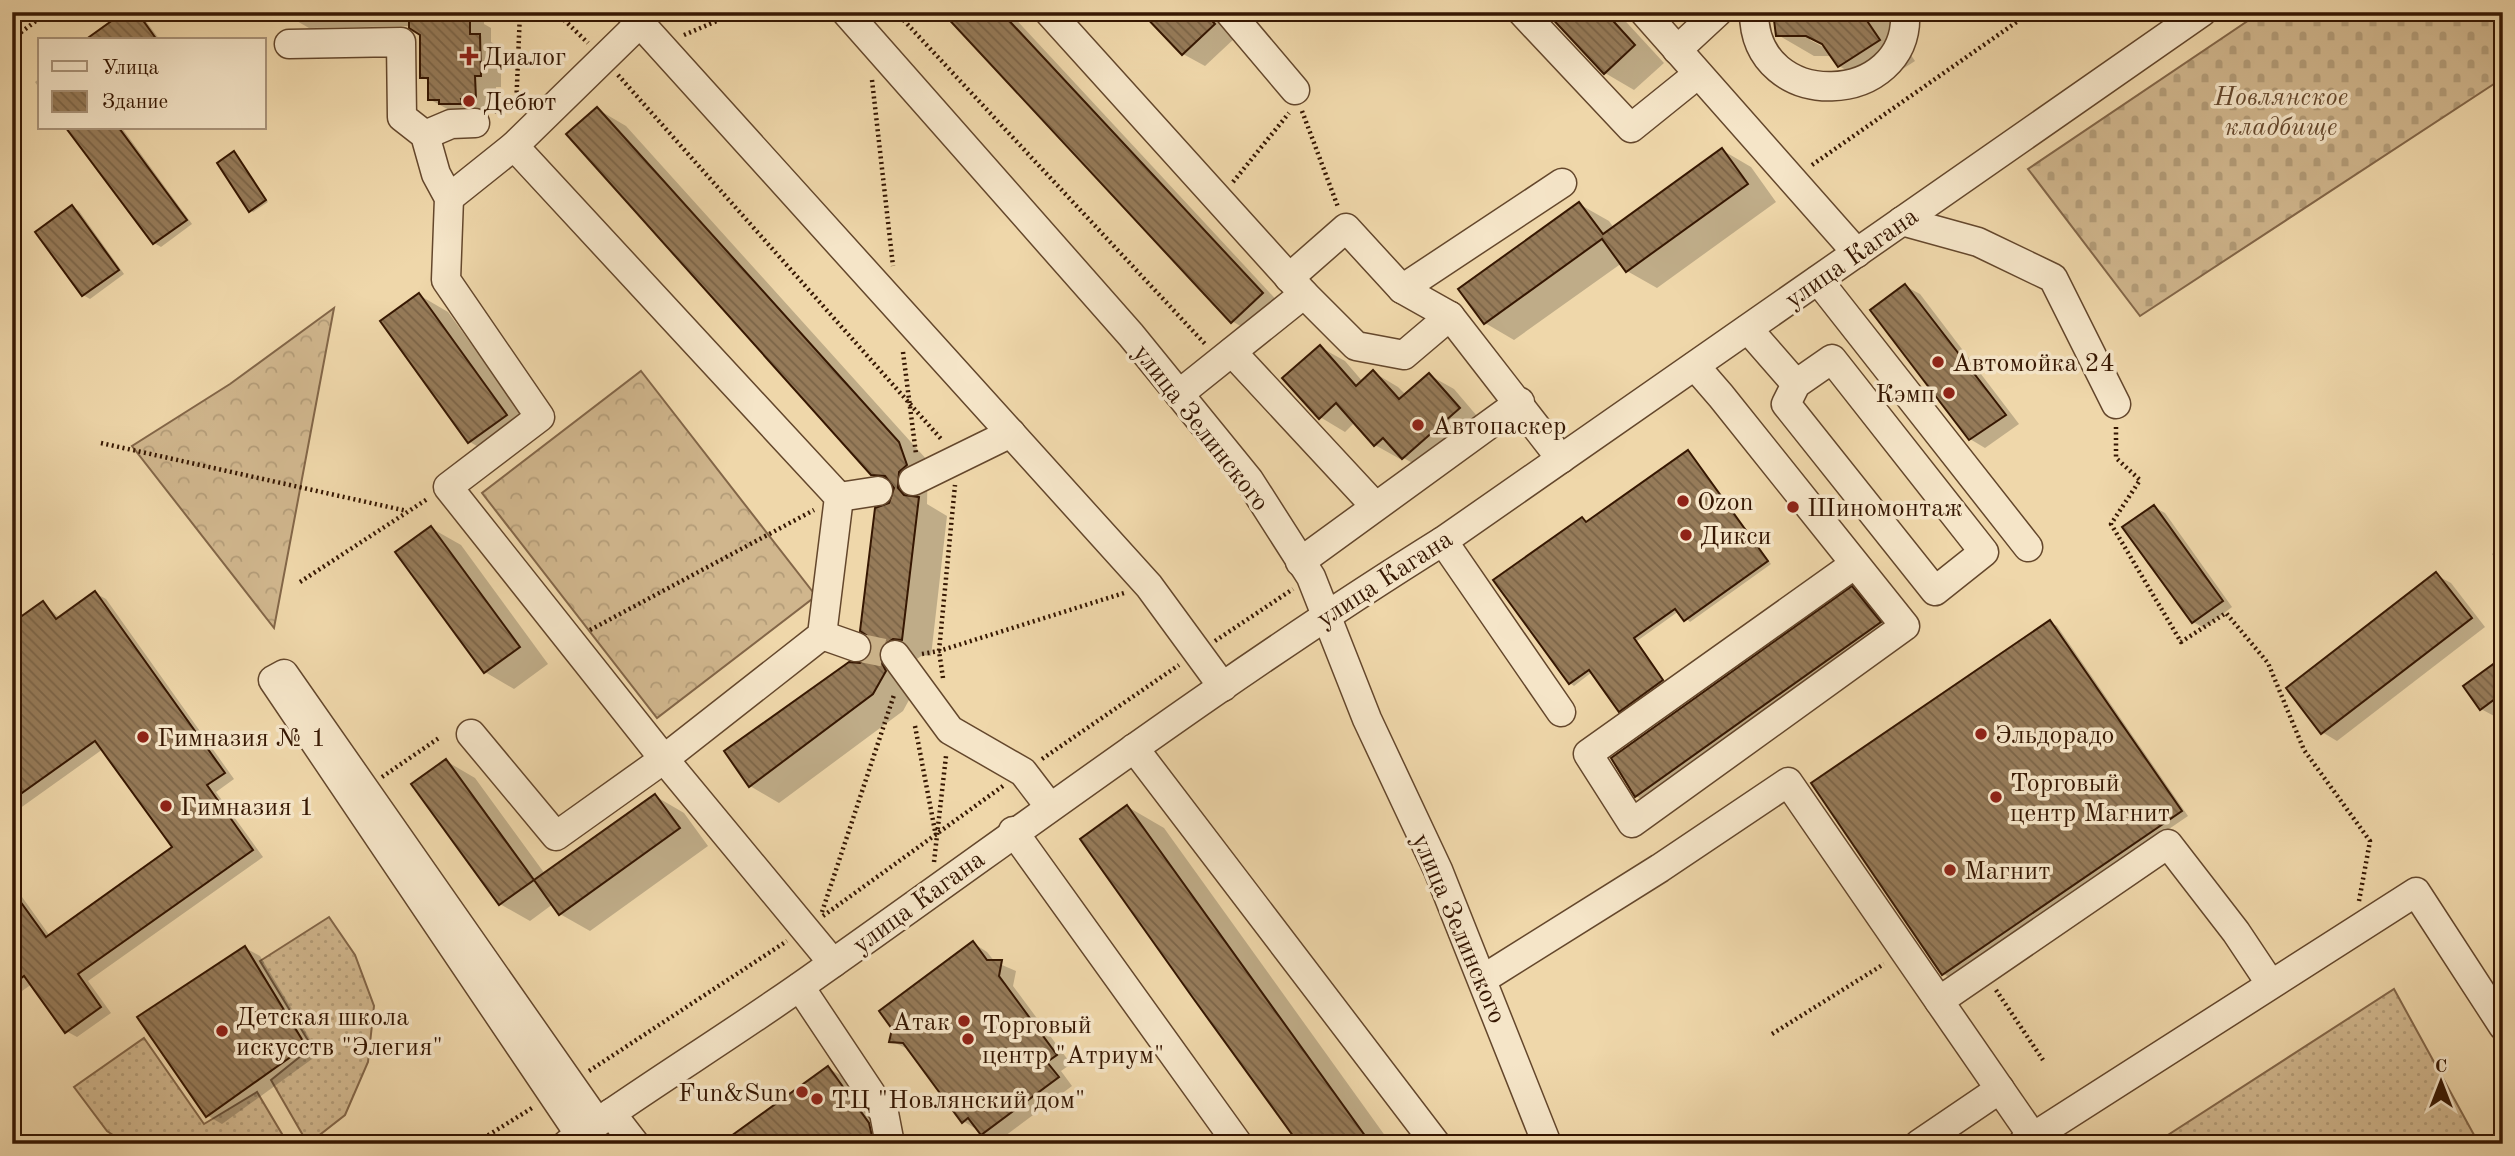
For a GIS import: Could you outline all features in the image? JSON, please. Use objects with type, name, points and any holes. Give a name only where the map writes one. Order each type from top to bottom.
[{"type":"street","name":"улица Зелинского","points":[[846,12],[1131,335],[1249,480],[1305,570],[1326,614],[1367,719],[1438,870],[1547,1144]]},
{"type":"street","points":[[1048,12],[1297,286],[1356,346],[1405,355],[1450,316]]},
{"type":"street","points":[[1229,12],[1295,101]]},
{"type":"street","points":[[1522,12],[1631,128],[1698,74]]},
{"type":"street","points":[[1644,12],[1857,253]]},
{"type":"street","points":[[1677,50],[1718,12]]},
{"type":"street","points":[[1754,12],[1754,28],[1766,56],[1788,77],[1817,88],[1847,87],[1875,74],[1895,51],[1905,22],[1905,12]]},
{"type":"street","name":"улица Кагана","points":[[589,1128],[800,987],[1013,831],[1326,614],[1443,541],[2202,12]]},
{"type":"street","points":[[449,198],[514,146],[604,59],[635,18],[1149,586],[1223,687]]},
{"type":"street","points":[[289,44],[401,42],[402,117],[425,135],[436,174],[449,198],[446,280],[540,417],[448,487],[664,760],[812,923],[833,963]]},
{"type":"street","points":[[425,135],[451,124],[475,123]]},
{"type":"street","points":[[471,734],[556,836],[664,760],[822,635],[839,497],[514,146]]},
{"type":"street","points":[[1402,289],[1562,183]]},
{"type":"street","points":[[1902,221],[1978,242],[2053,278],[2116,404]]},
{"type":"street","points":[[1179,394],[1227,356],[1297,286],[1346,228],[1402,289],[1450,316],[1520,402],[1561,459]]},
{"type":"street","points":[[1818,280],[2028,547]]},
{"type":"street","points":[[1748,329],[1780,370],[1796,384]]},
{"type":"street","points":[[1227,356],[1375,506]]},
{"type":"street","points":[[1832,359],[1984,552],[1935,591],[1786,404],[1796,384],[1832,359]]},
{"type":"street","points":[[1695,366],[1855,564],[1905,626],[1632,823],[1588,754],[1855,564]]},
{"type":"street","points":[[1305,570],[1375,506],[1520,402]]},
{"type":"street","points":[[916,479],[1011,433]]},
{"type":"street","points":[[839,497],[878,491]]},
{"type":"street","points":[[1443,541],[1561,712]]},
{"type":"street","points":[[822,635],[856,647]]},
{"type":"street","points":[[895,655],[950,730],[1023,772],[1049,806]]},
{"type":"street","points":[[561,1090],[364,789],[284,674],[274,680],[561,1090],[589,1128],[635,1144]]},
{"type":"street","points":[[1134,748],[1436,1144]]},
{"type":"street","points":[[1483,979],[1660,868],[1788,782],[2000,1090],[2027,1140],[2270,983],[2298,970],[2416,892],[2503,1026]]},
{"type":"street","points":[[1013,831],[1238,1144]]},
{"type":"street","points":[[1939,1001],[2168,844],[2236,932],[2270,983]]},
{"type":"street","points":[[800,987],[884,1113],[890,1144]]},
{"type":"street","points":[[1919,1144],[2000,1090]]},
{"type":"path","points":[[12,39],[48,12]]},
{"type":"path","points":[[517,98],[520,12]]},
{"type":"path","points":[[556,12],[579,35]]},
{"type":"path","points":[[660,46],[738,12]]},
{"type":"path","points":[[896,12],[1227,356]]},
{"type":"path","points":[[1791,180],[2031,12]]},
{"type":"path","points":[[604,59],[958,458],[939,651]]},
{"type":"path","points":[[872,76],[893,267]]},
{"type":"path","points":[[1218,199],[1295,101],[1346,228]]},
{"type":"path","points":[[902,348],[916,479]]},
{"type":"path","points":[[2116,404],[2116,458],[2140,480],[2111,524],[2181,642],[2226,613],[2268,663],[2304,750],[2370,841],[2353,933]]},
{"type":"path","points":[[101,443],[407,511]]},
{"type":"path","points":[[300,582],[448,487]]},
{"type":"path","points":[[589,631],[839,497]]},
{"type":"path","points":[[474,1144],[561,1090],[812,923],[1023,772],[1196,653],[1305,570]]},
{"type":"path","points":[[895,655],[939,651],[1149,586]]},
{"type":"path","points":[[812,923],[895,691]]},
{"type":"path","points":[[914,717],[935,835],[934,862]]},
{"type":"path","points":[[364,789],[439,738]]},
{"type":"path","points":[[1772,1034],[1905,952]]},
{"type":"path","points":[[1983,971],[2043,1060]]},
{"type":"green space","name":"Новлянское кладбище","points":[[2261,12],[2503,12],[2503,78],[2140,316],[2028,169]]},
{"type":"green space","points":[[334,308],[274,628],[132,446],[230,384]]},
{"type":"green space","points":[[641,371],[816,596],[657,718],[482,493]]},
{"type":"green space","points":[[329,917],[355,955],[374,1006],[368,1062],[345,1115],[308,1144],[271,1080],[312,1047],[260,961]]},
{"type":"green space","points":[[2394,989],[2479,1144],[2154,1144]]},
{"type":"green space","points":[[144,1038],[204,1124],[257,1092],[288,1144],[126,1144],[107,1131],[74,1087]]},
{"type":"building","points":[[124,12],[137,12],[156,38],[88,38]]},
{"type":"building","points":[[409,12],[470,14],[470,34],[480,34],[481,76],[475,76],[476,99],[461,99],[462,104],[439,104],[439,100],[428,100],[428,78],[420,78],[420,35],[409,28]]},
{"type":"building","points":[[942,12],[1001,12],[1263,293],[1231,323]]},
{"type":"building","points":[[1141,12],[1204,12],[1215,24],[1182,55]]},
{"type":"building","points":[[1546,12],[1605,12],[1635,45],[1604,74]]},
{"type":"building","points":[[1773,12],[1861,12],[1880,40],[1838,67],[1822,44],[1806,36],[1776,36]]},
{"type":"building","points":[[597,107],[899,442],[907,465],[899,472],[898,488],[904,495],[919,497],[902,640],[893,639],[880,648],[879,657],[886,671],[873,694],[749,787],[724,751],[849,662],[860,663],[871,653],[869,637],[860,631],[875,508],[889,503],[894,488],[885,476],[871,475],[566,134]]},
{"type":"building","points":[[68,130],[120,130],[187,220],[153,244]]},
{"type":"building","points":[[1722,148],[1748,184],[1626,272],[1602,239],[1484,324],[1458,289],[1579,202],[1603,234]]},
{"type":"building","points":[[234,151],[266,200],[249,212],[217,163]]},
{"type":"building","points":[[72,205],[119,270],[82,296],[35,232]]},
{"type":"building","name":"Автомойка 24","points":[[1905,284],[2006,415],[1969,440],[1870,310]]},
{"type":"building","points":[[419,293],[507,415],[468,443],[380,321]]},
{"type":"building","points":[[1320,345],[1356,386],[1373,370],[1399,399],[1429,373],[1460,408],[1402,459],[1383,438],[1374,446],[1336,403],[1319,419],[1282,378]]},
{"type":"building","points":[[1688,450],[1768,561],[1684,621],[1675,609],[1634,638],[1663,680],[1619,712],[1589,670],[1569,684],[1493,580],[1582,517],[1586,522]]},
{"type":"building","points":[[2154,505],[2223,601],[2192,623],[2122,527]]},
{"type":"building","points":[[431,526],[520,647],[484,673],[395,552]]},
{"type":"building","points":[[2436,572],[2472,618],[2321,734],[2286,688]]},
{"type":"building","points":[[1852,586],[1881,622],[1635,797],[1611,758]]},
{"type":"building","name":"Гимназия 1","points":[[95,591],[225,773],[207,785],[253,850],[78,974],[101,1007],[65,1033],[24,976],[12,985],[12,890],[46,937],[172,847],[95,741],[12,800],[12,623],[43,601],[56,619]]},
{"type":"building","name":"Торговый центр Магнит","points":[[2050,620],[2182,811],[1942,975],[1811,783]]},
{"type":"building","points":[[2503,657],[2503,693],[2480,710],[2463,686]]},
{"type":"building","points":[[446,759],[534,880],[499,905],[411,784]]},
{"type":"building","points":[[655,794],[680,828],[559,915],[534,880]]},
{"type":"building","points":[[1127,805],[1371,1144],[1299,1144],[1193,998],[1080,839]]},
{"type":"building","name":"Торговый центр \"Атриум\"","points":[[973,941],[987,960],[1002,960],[999,976],[1057,1055],[1047,1062],[1059,1077],[981,1135],[968,1118],[962,1123],[903,1043],[889,1042],[892,1029],[879,1011]]},
{"type":"building","name":"Детская школа искусств \"Элегия\"","points":[[245,946],[306,1046],[206,1117],[137,1017]]},
{"type":"building","name":"ТЦ \"Новлянский дом\"","points":[[828,1066],[869,1123],[872,1136],[861,1144],[720,1144]]},
{"type":"tunnel","points":[[856,647],[895,655]]},
{"type":"place","name":"Диалог","points":[[469,56]]},
{"type":"place","name":"Дебют","points":[[469,101]]},
{"type":"place","name":"Автомойка 24","points":[[1938,362]]},
{"type":"place","name":"Кэмп","points":[[1949,393]]},
{"type":"place","name":"Автопаскер","points":[[1418,425]]},
{"type":"place","name":"Ozon","points":[[1683,501]]},
{"type":"place","name":"Шиномонтаж","points":[[1793,507]]},
{"type":"place","name":"Дикси","points":[[1686,535]]},
{"type":"place","name":"Эльдорадо","points":[[1981,734]]},
{"type":"place","name":"Гимназия № 1","points":[[143,737]]},
{"type":"place","name":"Торговый центр Магнит","points":[[1996,797]]},
{"type":"place","name":"Гимназия 1","points":[[166,806]]},
{"type":"place","name":"Магнит","points":[[1950,870]]},
{"type":"place","name":"Атак","points":[[964,1021]]},
{"type":"place","name":"Детская школа искусств \"Элегия\"","points":[[222,1031]]},
{"type":"place","name":"Торговый центр \"Атриум\"","points":[[968,1039]]},
{"type":"place","name":"Fun&Sun","points":[[802,1092]]},
{"type":"place","name":"ТЦ \"Новлянский дом\"","points":[[817,1099]]}]
